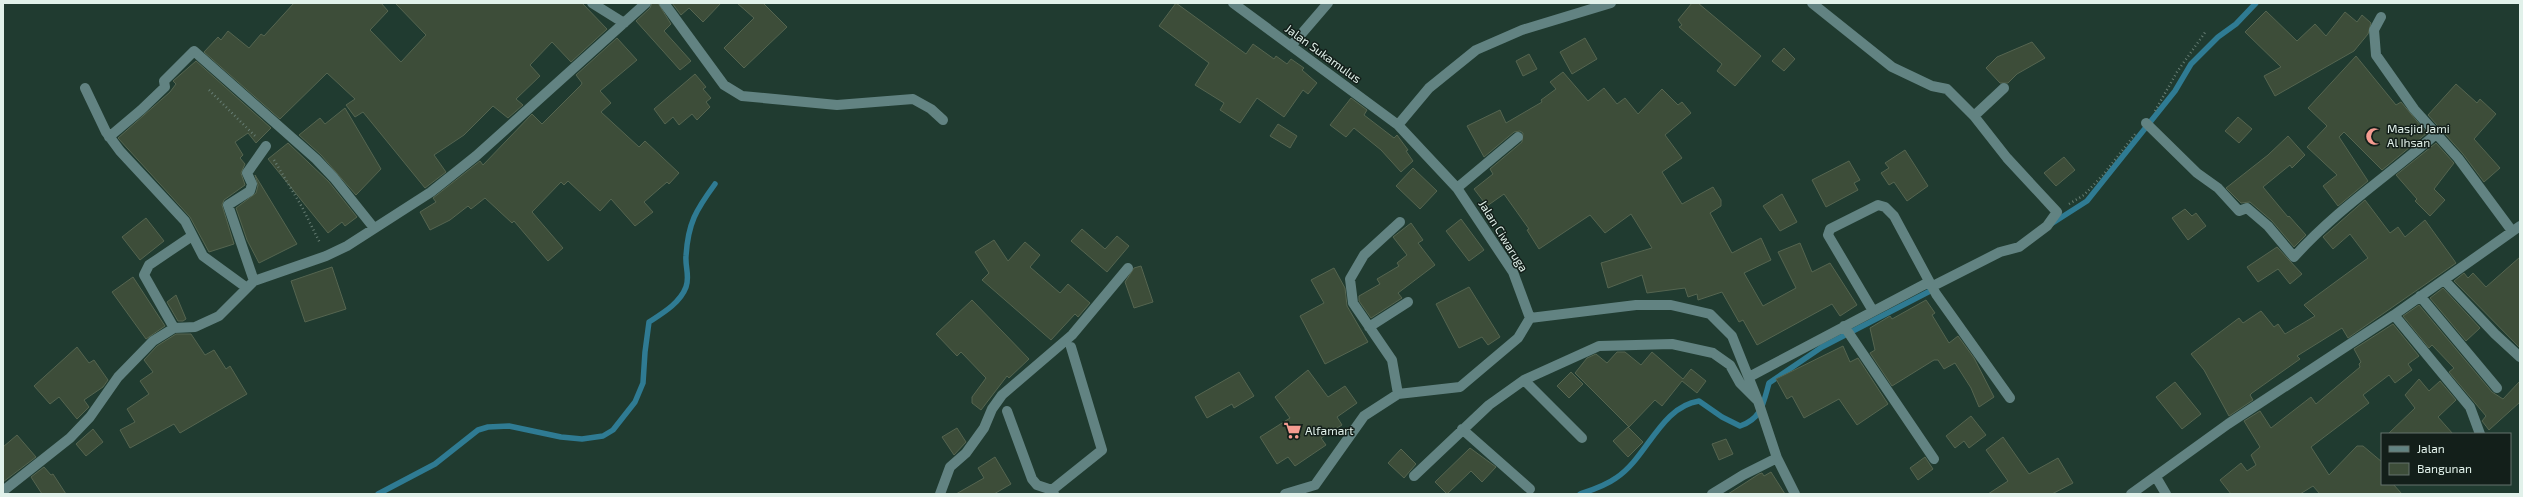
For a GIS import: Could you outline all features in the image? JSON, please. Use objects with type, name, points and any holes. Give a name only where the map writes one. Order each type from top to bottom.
[{"type":"street","points":[[592,3],[624,22]]},
{"type":"street","points":[[3,491],[70,438],[90,417],[118,377],[153,341],[174,328],[196,327],[219,316],[250,285],[326,256],[431,192],[476,156],[646,3]]},
{"type":"street","points":[[664,3],[724,85],[742,96],[837,105],[913,99],[931,109],[944,120]]},
{"type":"street","name":"Jalan Sukamulus","points":[[1233,3],[1398,125]]},
{"type":"street","points":[[1291,46],[1328,3]]},
{"type":"street","points":[[1398,125],[1429,88],[1476,50],[1522,30],[1611,3]]},
{"type":"street","points":[[1749,377],[1873,310],[2000,252],[2019,247],[2047,226],[2057,212],[2007,158],[1974,116],[1947,89],[1932,86],[1892,67],[1812,3]]},
{"type":"street","points":[[2131,494],[2228,424],[2394,315],[2516,229],[2458,158],[2414,109],[2376,55],[2374,30],[2381,17]]},
{"type":"street","points":[[109,137],[165,87],[164,80],[194,51],[316,159],[338,183],[374,228]]},
{"type":"street","points":[[85,88],[109,137],[185,221],[203,256],[250,285]]},
{"type":"street","points":[[1974,116],[2004,88]]},
{"type":"street","points":[[2146,123],[2197,173],[2218,188],[2239,211],[2247,208],[2268,226],[2294,257],[2316,232],[2343,208],[2370,185],[2393,171],[2436,134]]},
{"type":"street","name":"Jalan Ciwaruga","points":[[1398,125],[1457,188],[1513,272],[1530,318]]},
{"type":"street","points":[[1457,188],[1518,137]]},
{"type":"street","points":[[250,285],[228,205],[250,191],[252,184],[247,173],[266,146]]},
{"type":"street","points":[[1873,310],[1828,235],[1830,229],[1872,207],[1885,207],[1894,216],[1931,284],[2010,398]]},
{"type":"street","points":[[1398,394],[1392,360],[1353,303],[1350,278],[1364,255],[1400,222]]},
{"type":"street","points":[[174,328],[144,275],[149,265],[192,236]]},
{"type":"street","points":[[940,494],[950,467],[966,453],[984,428],[992,409],[1002,395],[1072,335],[1128,268]]},
{"type":"street","points":[[2444,280],[2495,334],[2520,357]]},
{"type":"street","points":[[2420,296],[2497,388]]},
{"type":"street","points":[[1369,327],[1408,302]]},
{"type":"street","points":[[1285,494],[1315,485],[1364,416],[1398,394],[1460,387],[1518,338],[1530,318],[1636,305],[1670,305],[1698,310],[1710,314],[1732,336],[1758,401],[1777,458],[1795,494]]},
{"type":"street","points":[[2394,315],[2470,407],[2480,433]]},
{"type":"street","points":[[1844,326],[1934,459]]},
{"type":"street","points":[[1414,476],[1489,405],[1524,380],[1599,346],[1672,344],[1713,353],[1730,365],[1740,383],[1758,401]]},
{"type":"street","points":[[1007,410],[1032,479],[1036,485],[1053,492],[1102,450],[1071,347]]},
{"type":"street","points":[[1524,380],[1582,438]]},
{"type":"street","points":[[1462,429],[1530,489]]},
{"type":"street","points":[[1712,494],[1743,474],[1777,458]]},
{"type":"street","points":[[2156,477],[2166,494]]},
{"type":"path","points":[[209,90],[266,146],[302,206],[326,256]]},
{"type":"building","points":[[294,3],[381,3],[388,11],[370,30],[401,62],[426,35],[395,3],[582,3],[607,29],[571,62],[552,42],[530,65],[540,76],[516,99],[523,105],[508,118],[493,106],[464,135],[434,155],[446,172],[425,188],[363,112],[355,117],[346,105],[355,99],[327,73],[280,119],[204,52],[218,37],[221,40],[228,31],[249,48],[261,34],[264,36]]},
{"type":"building","points":[[652,3],[658,3],[671,24],[664,31],[691,61],[680,70],[636,21],[650,8]]},
{"type":"building","points":[[672,3],[721,3],[703,22],[689,8],[681,15]]},
{"type":"building","points":[[737,3],[763,3],[787,27],[744,68],[724,48],[754,18]]},
{"type":"building","points":[[1176,3],[1246,54],[1253,44],[1274,59],[1276,56],[1287,64],[1291,59],[1304,68],[1302,70],[1317,83],[1308,94],[1303,90],[1284,117],[1257,98],[1240,123],[1220,110],[1224,103],[1195,85],[1209,63],[1159,26]]},
{"type":"building","points":[[1692,3],[1698,3],[1761,56],[1735,86],[1717,71],[1722,64],[1679,27],[1682,25],[1678,20]]},
{"type":"building","points":[[2266,11],[2297,41],[2315,24],[2326,36],[2345,12],[2357,22],[2362,15],[2371,23],[2368,34],[2354,51],[2275,96],[2264,76],[2281,67],[2245,32]]},
{"type":"building","points":[[617,38],[637,60],[600,91],[611,103],[601,112],[639,147],[645,141],[679,173],[669,184],[667,182],[644,202],[653,212],[635,226],[611,199],[600,211],[568,181],[564,185],[561,182],[532,212],[563,248],[548,261],[514,221],[512,223],[485,198],[471,209],[468,206],[450,220],[430,230],[420,212],[436,202],[433,198],[480,161],[483,165],[532,114],[542,124],[581,85],[582,83],[576,75]]},
{"type":"building","points":[[1585,38],[1597,59],[1572,74],[1560,52]]},
{"type":"building","points":[[2032,42],[2045,58],[2017,74],[2008,83],[2000,83],[1986,68],[1997,57]]},
{"type":"building","points":[[1784,48],[1795,59],[1784,71],[1772,61]]},
{"type":"building","points":[[1529,54],[1537,69],[1523,76],[1516,61]]},
{"type":"building","points":[[2356,56],[2396,105],[2401,102],[2427,133],[2382,170],[2344,132],[2339,137],[2368,181],[2338,206],[2323,186],[2337,175],[2307,147],[2327,126],[2308,108]]},
{"type":"building","points":[[196,61],[271,128],[256,143],[248,133],[235,142],[243,155],[240,158],[245,164],[241,173],[245,185],[224,200],[222,205],[234,244],[209,252],[190,217],[118,138],[170,92],[176,84],[173,81]]},
{"type":"building","points":[[1563,72],[1588,101],[1604,88],[1617,104],[1625,98],[1638,114],[1662,89],[1678,105],[1682,102],[1691,113],[1665,135],[1682,158],[1662,172],[1682,204],[1713,187],[1721,200],[1721,206],[1710,213],[1732,253],[1761,238],[1771,260],[1744,273],[1763,306],[1796,288],[1778,252],[1800,243],[1812,272],[1830,263],[1857,305],[1840,316],[1832,304],[1757,345],[1743,320],[1739,322],[1722,292],[1698,300],[1697,294],[1688,297],[1685,288],[1647,293],[1642,275],[1608,288],[1601,263],[1652,248],[1631,214],[1605,233],[1590,215],[1539,249],[1527,230],[1529,229],[1504,194],[1487,206],[1474,189],[1493,174],[1490,169],[1522,142],[1523,133],[1520,131],[1514,132],[1484,157],[1467,126],[1500,110],[1506,123],[1542,102],[1541,100],[1556,89],[1550,82]]},
{"type":"building","points":[[695,74],[706,87],[703,89],[711,98],[706,102],[710,107],[697,120],[692,114],[679,125],[673,117],[665,124],[654,109]]},
{"type":"building","points":[[2456,84],[2477,103],[2480,99],[2496,114],[2474,139],[2500,168],[2484,182],[2463,154],[2428,115]]},
{"type":"building","points":[[1351,98],[1367,110],[1364,115],[1394,138],[1397,135],[1408,150],[1406,151],[1413,161],[1401,172],[1381,150],[1354,128],[1346,137],[1330,125]]},
{"type":"building","points":[[345,108],[381,169],[356,195],[321,155],[299,135],[320,118],[325,124]]},
{"type":"building","points":[[2238,117],[2252,129],[2239,143],[2225,131]]},
{"type":"building","points":[[1278,124],[1297,136],[1290,148],[1270,136]]},
{"type":"building","points":[[2288,136],[2305,155],[2292,168],[2290,165],[2263,187],[2288,217],[2289,216],[2306,235],[2294,247],[2272,221],[2250,202],[2241,203],[2226,188],[2268,155]]},
{"type":"building","points":[[288,143],[329,182],[357,217],[345,226],[342,222],[328,233],[268,159]]},
{"type":"building","points":[[2436,143],[2454,163],[2434,189],[2445,200],[2430,216],[2415,201],[2417,199],[2396,175]]},
{"type":"building","points":[[1905,150],[1928,186],[1907,201],[1894,182],[1889,185],[1881,173],[1889,168],[1885,163]]},
{"type":"building","points":[[2064,157],[2075,170],[2056,186],[2044,173]]},
{"type":"building","points":[[1849,161],[1860,180],[1854,183],[1858,190],[1826,207],[1812,180]]},
{"type":"building","points":[[1413,168],[1437,191],[1420,209],[1396,186]]},
{"type":"building","points":[[255,175],[297,244],[259,263],[247,240],[236,208],[256,193],[258,185]]},
{"type":"building","points":[[1782,194],[1797,222],[1780,231],[1763,206]]},
{"type":"building","points":[[2365,200],[2390,233],[2398,227],[2405,237],[2425,220],[2456,263],[2348,338],[2342,328],[2297,356],[2300,359],[2252,393],[2250,395],[2253,400],[2229,416],[2204,370],[2191,354],[2239,318],[2243,323],[2261,311],[2274,327],[2278,324],[2285,334],[2315,316],[2304,305],[2368,258],[2350,234],[2333,249],[2323,237]]},
{"type":"building","points":[[2185,209],[2192,216],[2196,213],[2206,226],[2188,240],[2172,218]]},
{"type":"building","points":[[146,218],[164,241],[140,260],[122,237]]},
{"type":"building","points":[[1461,219],[1484,250],[1469,261],[1446,231]]},
{"type":"building","points":[[1411,223],[1423,240],[1418,243],[1435,265],[1398,293],[1402,298],[1371,318],[1359,301],[1359,296],[1380,284],[1377,279],[1399,266],[1397,263],[1407,255],[1393,237]]},
{"type":"building","points":[[1082,229],[1105,249],[1117,236],[1129,246],[1107,272],[1071,241]]},
{"type":"building","points":[[994,240],[1008,261],[1025,242],[1040,255],[1030,267],[1060,293],[1068,284],[1090,303],[1078,317],[1075,314],[1051,340],[982,280],[989,273],[975,252]]},
{"type":"building","points":[[2277,247],[2302,274],[2290,284],[2278,269],[2258,282],[2247,267]]},
{"type":"building","points":[[2520,257],[2520,348],[2454,281],[2464,273],[2468,278],[2473,273],[2486,287]]},
{"type":"building","points":[[1141,266],[1153,302],[1134,308],[1125,282],[1134,268]]},
{"type":"building","points":[[332,267],[346,309],[305,322],[291,281]]},
{"type":"building","points":[[1334,268],[1345,288],[1347,306],[1368,342],[1325,364],[1300,316],[1324,303],[1311,280]]},
{"type":"building","points":[[133,277],[165,326],[146,339],[112,292]]},
{"type":"building","points":[[1469,287],[1500,337],[1488,345],[1482,337],[1459,348],[1436,304]]},
{"type":"building","points":[[2443,288],[2480,328],[2466,341],[2430,298]]},
{"type":"building","points":[[176,295],[186,319],[183,321],[178,321],[167,302]]},
{"type":"building","points":[[972,300],[1029,359],[1009,378],[1007,376],[981,410],[972,403],[972,397],[986,378],[961,352],[957,356],[936,334]]},
{"type":"building","points":[[1926,300],[1935,313],[1932,315],[1949,343],[1958,336],[1974,358],[1994,397],[1979,407],[1971,388],[1955,363],[1944,369],[1938,360],[1934,360],[1892,386],[1870,353],[1875,350],[1870,328],[1890,316],[1892,319]]},
{"type":"building","points":[[2419,305],[2492,392],[2503,399],[2520,381],[2520,402],[2489,430],[2482,421],[2486,416],[2449,372],[2454,368],[2432,345],[2429,348],[2403,316]]},
{"type":"building","points":[[2393,324],[2419,356],[2408,364],[2412,370],[2395,383],[2389,375],[2363,395],[2369,403],[2311,447],[2329,475],[2357,446],[2363,446],[2381,461],[2381,485],[2394,485],[2402,494],[2320,494],[2313,486],[2300,494],[2231,494],[2220,480],[2241,463],[2247,471],[2256,465],[2251,455],[2260,447],[2244,421],[2260,411],[2271,428],[2311,397],[2316,404],[2360,367],[2359,364],[2361,362],[2354,349]]},
{"type":"building","points":[[176,334],[191,334],[205,355],[214,350],[226,369],[230,366],[247,394],[180,433],[174,424],[130,448],[120,430],[135,422],[127,409],[149,394],[140,381],[153,372],[144,360],[157,346]]},
{"type":"building","points":[[1843,346],[1850,362],[1858,358],[1888,404],[1857,425],[1839,399],[1804,418],[1792,396],[1787,399],[1776,379]]},
{"type":"building","points":[[77,347],[89,363],[94,360],[108,380],[103,387],[84,400],[89,407],[77,419],[59,397],[50,404],[34,386]]},
{"type":"building","points":[[1617,352],[1625,352],[1641,365],[1652,352],[1683,379],[1691,369],[1706,381],[1697,393],[1682,381],[1662,406],[1655,400],[1629,427],[1575,373],[1587,358],[1596,354],[1607,363]]},
{"type":"building","points":[[1308,370],[1328,397],[1345,386],[1357,403],[1337,417],[1342,425],[1321,438],[1326,445],[1295,466],[1288,457],[1277,464],[1260,437],[1290,418],[1275,397]]},
{"type":"building","points":[[1239,372],[1254,396],[1234,408],[1232,404],[1207,418],[1195,397]]},
{"type":"building","points":[[1571,372],[1583,384],[1569,398],[1557,386]]},
{"type":"building","points":[[2419,379],[2429,391],[2440,381],[2456,400],[2438,417],[2452,433],[2389,433],[2415,408],[2405,395]]},
{"type":"building","points":[[2175,382],[2201,414],[2182,429],[2156,397]]},
{"type":"building","points":[[1971,416],[1986,435],[1969,448],[1964,441],[1955,448],[1946,436]]},
{"type":"building","points":[[1628,427],[1643,442],[1628,457],[1613,441]]},
{"type":"building","points":[[957,428],[966,442],[954,455],[942,437]]},
{"type":"building","points":[[93,429],[103,442],[86,456],[76,444]]},
{"type":"building","points":[[17,435],[36,457],[3,482],[3,447]]},
{"type":"building","points":[[2003,437],[2029,474],[2058,458],[2073,483],[2052,494],[1988,494],[2008,481],[1986,450]]},
{"type":"building","points":[[1726,439],[1733,454],[1719,460],[1712,444]]},
{"type":"building","points":[[1470,448],[1496,467],[1482,482],[1471,471],[1447,494],[1435,482]]},
{"type":"building","points":[[1401,449],[1416,464],[1404,478],[1388,463]]},
{"type":"building","points":[[995,457],[1011,484],[994,494],[956,494],[984,478],[978,468]]},
{"type":"building","points":[[1925,457],[1933,469],[1918,480],[1910,468]]},
{"type":"building","points":[[44,467],[51,475],[53,474],[66,494],[42,494],[31,477]]},
{"type":"building","points":[[1771,472],[1785,494],[1728,494],[1759,474],[1762,473],[1764,476]]},
{"type":"waterway","points":[[2051,224],[2087,201],[2175,91],[2191,64],[2218,37],[2236,24],[2256,3]]},
{"type":"waterway","points":[[378,494],[435,464],[478,430],[488,427],[509,426],[561,437],[582,439],[603,436],[613,430],[635,402],[643,383],[649,322],[675,303],[680,298],[686,287],[688,279],[686,256],[691,226],[694,217],[715,184]]},
{"type":"waterway","points":[[1580,494],[1598,488],[1616,478],[1627,469],[1664,423],[1674,413],[1686,405],[1699,401],[1722,417],[1740,426],[1747,423],[1753,419],[1763,404],[1769,383],[1822,347],[1934,289]]},
{"type":"place","name":"Masjid Jami Al Ihsan","points":[[2374,136]]},
{"type":"place","name":"Alfamart","points":[[1292,431]]}]
